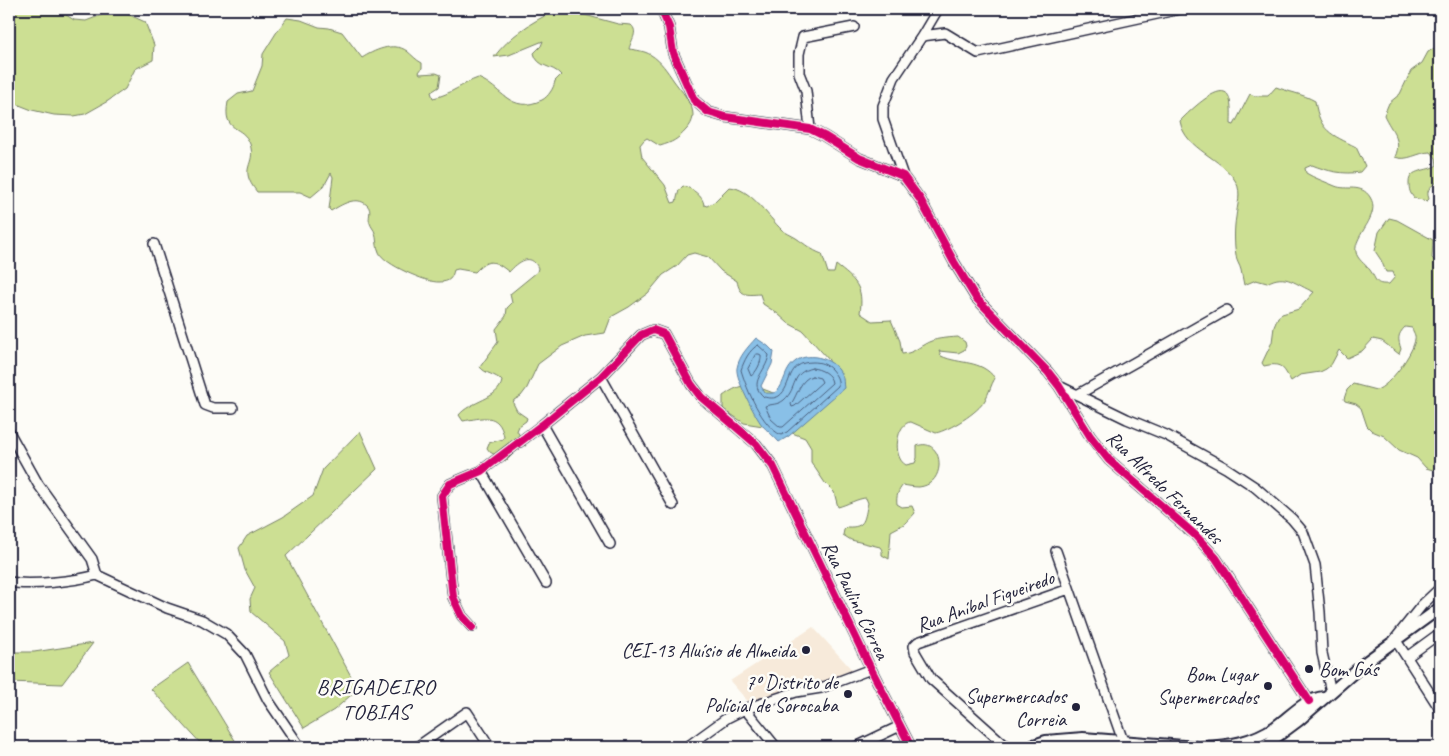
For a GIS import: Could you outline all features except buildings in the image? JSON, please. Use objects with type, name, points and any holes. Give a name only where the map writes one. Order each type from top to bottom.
[{"type":"main road","points":[[1263,747],[1298,721],[1395,639],[1440,608]]},
{"type":"main road","points":[[1202,747],[1247,744],[1274,728],[1309,701],[1328,694]]},
{"type":"main road","points":[[1028,747],[1046,741],[1083,738],[1196,747]]},
{"type":"main road","points":[[1123,741],[1152,747]]},
{"type":"street","points":[[661,9],[669,27],[673,53],[694,100],[708,112],[725,117],[810,129],[859,158],[903,176]]},
{"type":"street","name":"Rua Alfredo Fernandes","points":[[938,9],[894,78],[883,106],[883,119],[887,134],[903,176],[920,199],[976,298],[1059,386],[1090,436],[1109,460],[1195,535],[1216,558],[1309,701]]},
{"type":"street","points":[[922,36],[945,33],[978,53],[1180,9]]},
{"type":"street","points":[[810,129],[806,91],[799,73],[801,42],[804,38],[854,27]]},
{"type":"street","points":[[154,244],[205,405],[213,408],[233,408]]},
{"type":"street","points":[[1077,395],[1227,310]]},
{"type":"street","name":"Rua Paulino Côrrea","points":[[472,627],[462,616],[453,597],[442,496],[450,484],[481,470],[542,425],[601,377],[641,335],[653,330],[658,331],[664,334],[691,384],[701,397],[756,444],[773,466],[910,747]]},
{"type":"street","points":[[601,377],[673,505]]},
{"type":"street","points":[[1059,386],[1127,419],[1166,435],[1226,468],[1255,487],[1298,525],[1303,532],[1315,565],[1322,653],[1328,694]]},
{"type":"street","points":[[542,425],[610,544]]},
{"type":"street","points":[[9,432],[38,484],[92,559],[97,575]]},
{"type":"street","points":[[481,470],[546,583]]},
{"type":"street","points":[[1056,551],[1123,741]]},
{"type":"street","points":[[9,582],[29,585],[97,575],[167,608],[202,620],[226,634],[246,654],[268,700],[300,747]]},
{"type":"street","points":[[1440,588],[1422,605],[1395,639],[1440,709]]},
{"type":"street","name":"Rua Aníbal Figueiredo","points":[[1007,747],[931,679],[915,652],[914,646],[918,642],[1068,589]]},
{"type":"street","points":[[1407,657],[1440,632]]},
{"type":"street","points":[[687,747],[727,718],[745,709],[796,692],[821,688],[871,669]]},
{"type":"street","points":[[745,709],[776,747]]},
{"type":"street","points":[[417,747],[467,712],[490,747]]},
{"type":"street","points":[[856,747],[900,726]]},
{"type":"shaded area","name":"CEI-13 Aluísio de Almeida","points":[[813,627],[855,673],[751,705],[730,681]]},
{"type":"green space","points":[[9,9],[57,9],[74,20],[86,21],[109,12],[121,11],[145,22],[154,45],[153,60],[135,69],[125,89],[85,114],[74,116],[54,115],[32,110],[9,101]]},
{"type":"green space","points":[[555,11],[581,14],[618,24],[631,25],[634,33],[629,49],[646,53],[658,60],[687,99],[693,111],[693,117],[691,124],[683,133],[674,140],[660,146],[647,138],[640,145],[642,157],[665,185],[672,203],[676,202],[679,190],[683,186],[696,193],[702,199],[704,205],[707,206],[714,202],[729,187],[744,192],[782,230],[822,254],[828,273],[834,273],[836,265],[857,284],[861,296],[860,313],[872,321],[891,320],[900,341],[902,354],[912,352],[933,341],[958,337],[965,342],[964,350],[958,353],[939,351],[941,356],[977,365],[995,378],[981,405],[955,425],[936,433],[911,422],[906,424],[899,433],[898,455],[906,465],[915,463],[917,446],[926,445],[937,454],[939,462],[935,478],[929,484],[919,487],[903,485],[900,489],[897,496],[897,504],[902,507],[912,506],[915,513],[906,523],[891,531],[889,559],[882,555],[880,547],[851,540],[843,535],[847,527],[861,524],[865,518],[868,503],[866,498],[863,498],[838,507],[834,492],[825,483],[811,462],[811,448],[805,438],[782,429],[744,423],[723,409],[723,396],[742,386],[763,389],[792,401],[829,373],[829,360],[803,331],[788,323],[763,304],[760,294],[744,294],[740,290],[737,281],[721,271],[708,257],[694,253],[687,255],[677,266],[663,275],[648,293],[611,317],[605,333],[585,336],[562,346],[538,364],[527,388],[513,403],[517,411],[527,418],[517,431],[526,446],[512,442],[511,444],[516,448],[516,451],[506,461],[490,452],[487,448],[489,443],[504,437],[498,423],[489,418],[463,421],[459,415],[470,406],[496,392],[500,387],[502,381],[480,367],[498,342],[496,329],[506,316],[507,308],[512,303],[510,294],[537,272],[538,268],[535,263],[532,260],[524,260],[509,272],[492,262],[484,264],[475,272],[454,270],[451,277],[446,281],[439,282],[425,279],[406,272],[382,257],[378,250],[375,233],[369,221],[369,207],[363,202],[353,201],[331,211],[329,209],[333,177],[331,173],[324,186],[311,197],[300,192],[257,192],[251,184],[248,177],[251,157],[250,144],[243,134],[230,124],[227,112],[228,102],[238,94],[252,91],[262,66],[263,54],[287,18],[301,20],[319,27],[342,32],[362,58],[383,48],[396,47],[407,51],[422,63],[420,74],[436,73],[441,75],[439,87],[431,92],[433,98],[478,78],[514,102],[531,104],[544,99],[561,75],[554,69],[542,64],[536,58],[534,53],[543,41],[509,55],[494,57],[522,30]]},
{"type":"green space","points":[[1440,36],[1440,180],[1429,190],[1429,199],[1427,201],[1414,198],[1409,188],[1410,178],[1415,173],[1437,165],[1436,158],[1431,152],[1408,158],[1395,157],[1398,145],[1397,140],[1384,115],[1389,103],[1400,94],[1411,71],[1422,63],[1428,52],[1436,47],[1436,41]]},
{"type":"green space","points":[[1276,87],[1315,101],[1320,119],[1328,131],[1356,147],[1365,166],[1360,172],[1336,172],[1312,165],[1305,168],[1306,173],[1316,178],[1335,186],[1362,190],[1370,197],[1373,204],[1372,211],[1356,246],[1356,252],[1378,283],[1389,284],[1395,277],[1393,272],[1386,272],[1375,251],[1379,232],[1389,218],[1397,220],[1433,240],[1432,258],[1440,266],[1440,465],[1433,470],[1426,468],[1417,458],[1399,450],[1384,436],[1372,431],[1367,426],[1361,408],[1344,399],[1347,390],[1353,384],[1376,390],[1394,376],[1414,345],[1415,336],[1412,328],[1405,327],[1399,335],[1401,349],[1399,354],[1382,341],[1373,339],[1362,351],[1347,358],[1339,350],[1331,365],[1326,369],[1320,372],[1300,375],[1291,381],[1286,372],[1278,365],[1264,366],[1262,363],[1272,342],[1274,327],[1278,317],[1299,309],[1314,292],[1285,279],[1267,283],[1256,280],[1244,285],[1235,246],[1238,186],[1230,173],[1189,139],[1183,131],[1180,121],[1204,99],[1212,94],[1225,92],[1229,97],[1231,107],[1231,124],[1234,125],[1250,94],[1268,96]]},
{"type":"green space","points":[[360,431],[377,469],[286,556],[358,689],[334,710],[304,728],[269,672],[289,655],[285,641],[251,612],[250,599],[255,588],[245,570],[239,548],[247,536],[283,517],[313,496],[323,469]]},
{"type":"green space","points":[[93,643],[62,684],[9,682],[9,652],[34,652]]},
{"type":"green space","points":[[188,663],[239,747],[204,747],[151,689]]},
{"type":"water","points":[[756,338],[774,352],[772,364],[761,386],[765,393],[777,391],[792,364],[802,358],[815,357],[828,361],[839,370],[843,379],[844,388],[789,436],[779,442],[759,420],[746,397],[737,373],[738,364],[742,356]]},
{"type":"cycle path","points":[[661,9],[669,27],[673,53],[694,100],[708,112],[725,117],[810,129],[859,158],[903,176],[920,199],[976,298],[1048,372],[1059,386],[1090,436],[1109,460],[1195,535],[1216,558],[1309,701]]},
{"type":"cycle path","points":[[472,627],[462,616],[453,597],[442,496],[450,484],[481,471],[542,425],[601,377],[641,335],[653,330],[664,334],[691,384],[701,397],[756,444],[773,466],[871,669],[911,747]]},
{"type":"place","name":"CEI-13 Aluísio de Almeida","points":[[806,650]]},
{"type":"place","name":"Bom Gás","points":[[1309,669]]},
{"type":"place","name":"Bom Lugar Supermercados","points":[[1268,686]]},
{"type":"place","name":"7º Distrito de Polícial de Sorocaba","points":[[848,694]]},
{"type":"place","name":"Supermercados Correia","points":[[1076,707]]},
{"type":"district","name":"BRIGADEIRO TOBIAS","points":[[376,698]]}]
